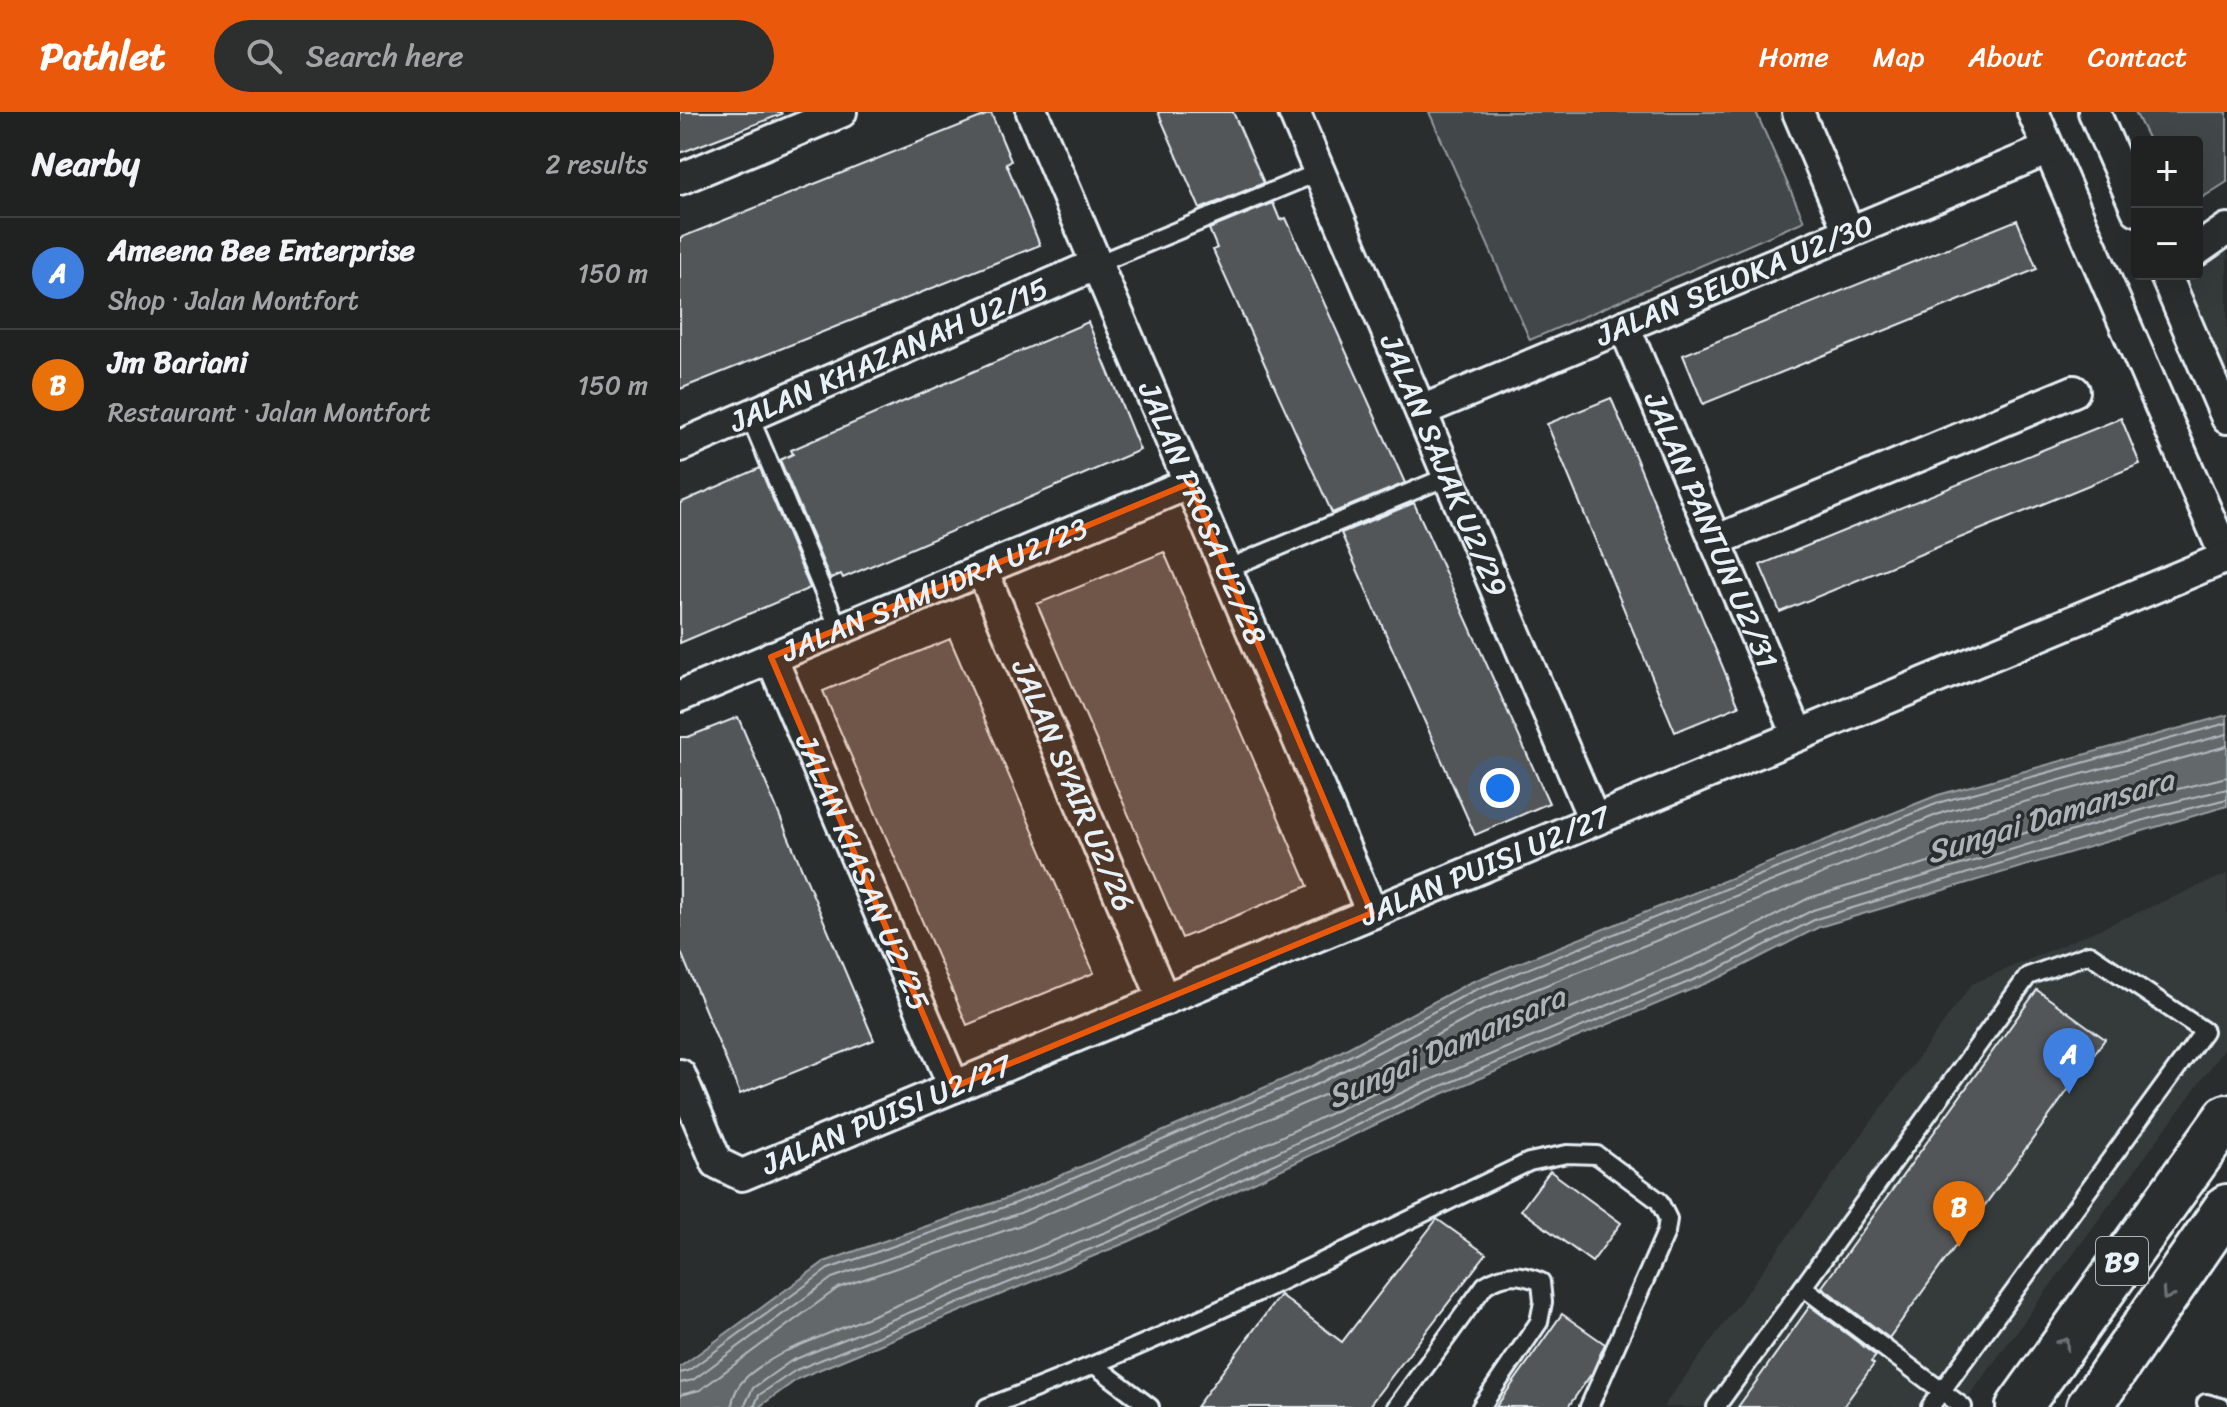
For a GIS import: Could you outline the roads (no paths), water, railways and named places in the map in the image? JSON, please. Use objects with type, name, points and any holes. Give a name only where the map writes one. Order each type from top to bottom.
[{"type":"main road","name":"B9","points":[[2019,1407],[2227,1117]]},
{"type":"main road","name":"B9","points":[[2089,1407],[2220,1231]]},
{"type":"street","points":[[680,179],[841,112]]},
{"type":"street","name":"JALAN PROSA U2/28","points":[[1032,112],[1372,913]]},
{"type":"street","name":"JALAN SAJAK U2/29","points":[[1294,112],[1594,820]]},
{"type":"street","points":[[1798,112],[1849,232]]},
{"type":"street","points":[[2033,112],[2227,557]]},
{"type":"street","points":[[2094,112],[2136,208]]},
{"type":"street","name":"JALAN SELOKA U2/30","points":[[1421,411],[2049,149]]},
{"type":"street","points":[[2203,246],[2227,229]]},
{"type":"street","name":"JALAN KHAZANAH U2/15","points":[[680,446],[1097,264]]},
{"type":"street","points":[[2168,280],[2227,418]]},
{"type":"street","name":"JALAN PANTUN U2/31","points":[[1624,326],[1798,735]]},
{"type":"street","points":[[1715,541],[2074,391]]},
{"type":"street","name":"JALAN SAMUDRA U2/23","points":[[680,696],[1190,483]]},
{"type":"street","name":"JALAN PUISI U2/27","points":[[680,1075],[717,1163],[742,1175],[2227,557]]},
{"type":"street","name":"JALAN SYAIR U2/26","points":[[982,570],[1164,1000]]},
{"type":"street","name":"JALAN KIASAN U2/25","points":[[771,657],[954,1087]]},
{"type":"lane","points":[[1097,264],[1319,172]]},
{"type":"lane","points":[[750,417],[839,629]]},
{"type":"lane","points":[[1226,569],[1449,476]]},
{"type":"lane","points":[[1716,1407],[2028,976],[2089,954],[2204,1031],[1930,1407]]},
{"type":"lane","points":[[987,1407],[1096,1366],[1529,1162],[1567,1154],[1597,1155],[1659,1201],[1668,1219],[1666,1232],[1589,1407]]},
{"type":"lane","points":[[1396,1407],[1485,1285],[1498,1277],[1518,1273],[1541,1282],[1543,1302],[1539,1322],[1481,1407]]},
{"type":"lane","points":[[1803,1287],[1963,1407]]},
{"type":"lane","points":[[1096,1366],[1150,1407]]},
{"type":"water","name":"Sungai Damansara","points":[[2227,715],[2227,806],[1819,927],[1721,977],[1423,1102],[1130,1241],[799,1378],[759,1407],[680,1407],[680,1367],[824,1262],[1013,1196],[1312,1067],[1469,983],[1938,795]]},
{"type":"place","name":"Ameena Bee Enterprise","points":[[2069,1094]]},
{"type":"place","name":"Jm Bariani","points":[[1959,1247]]}]
